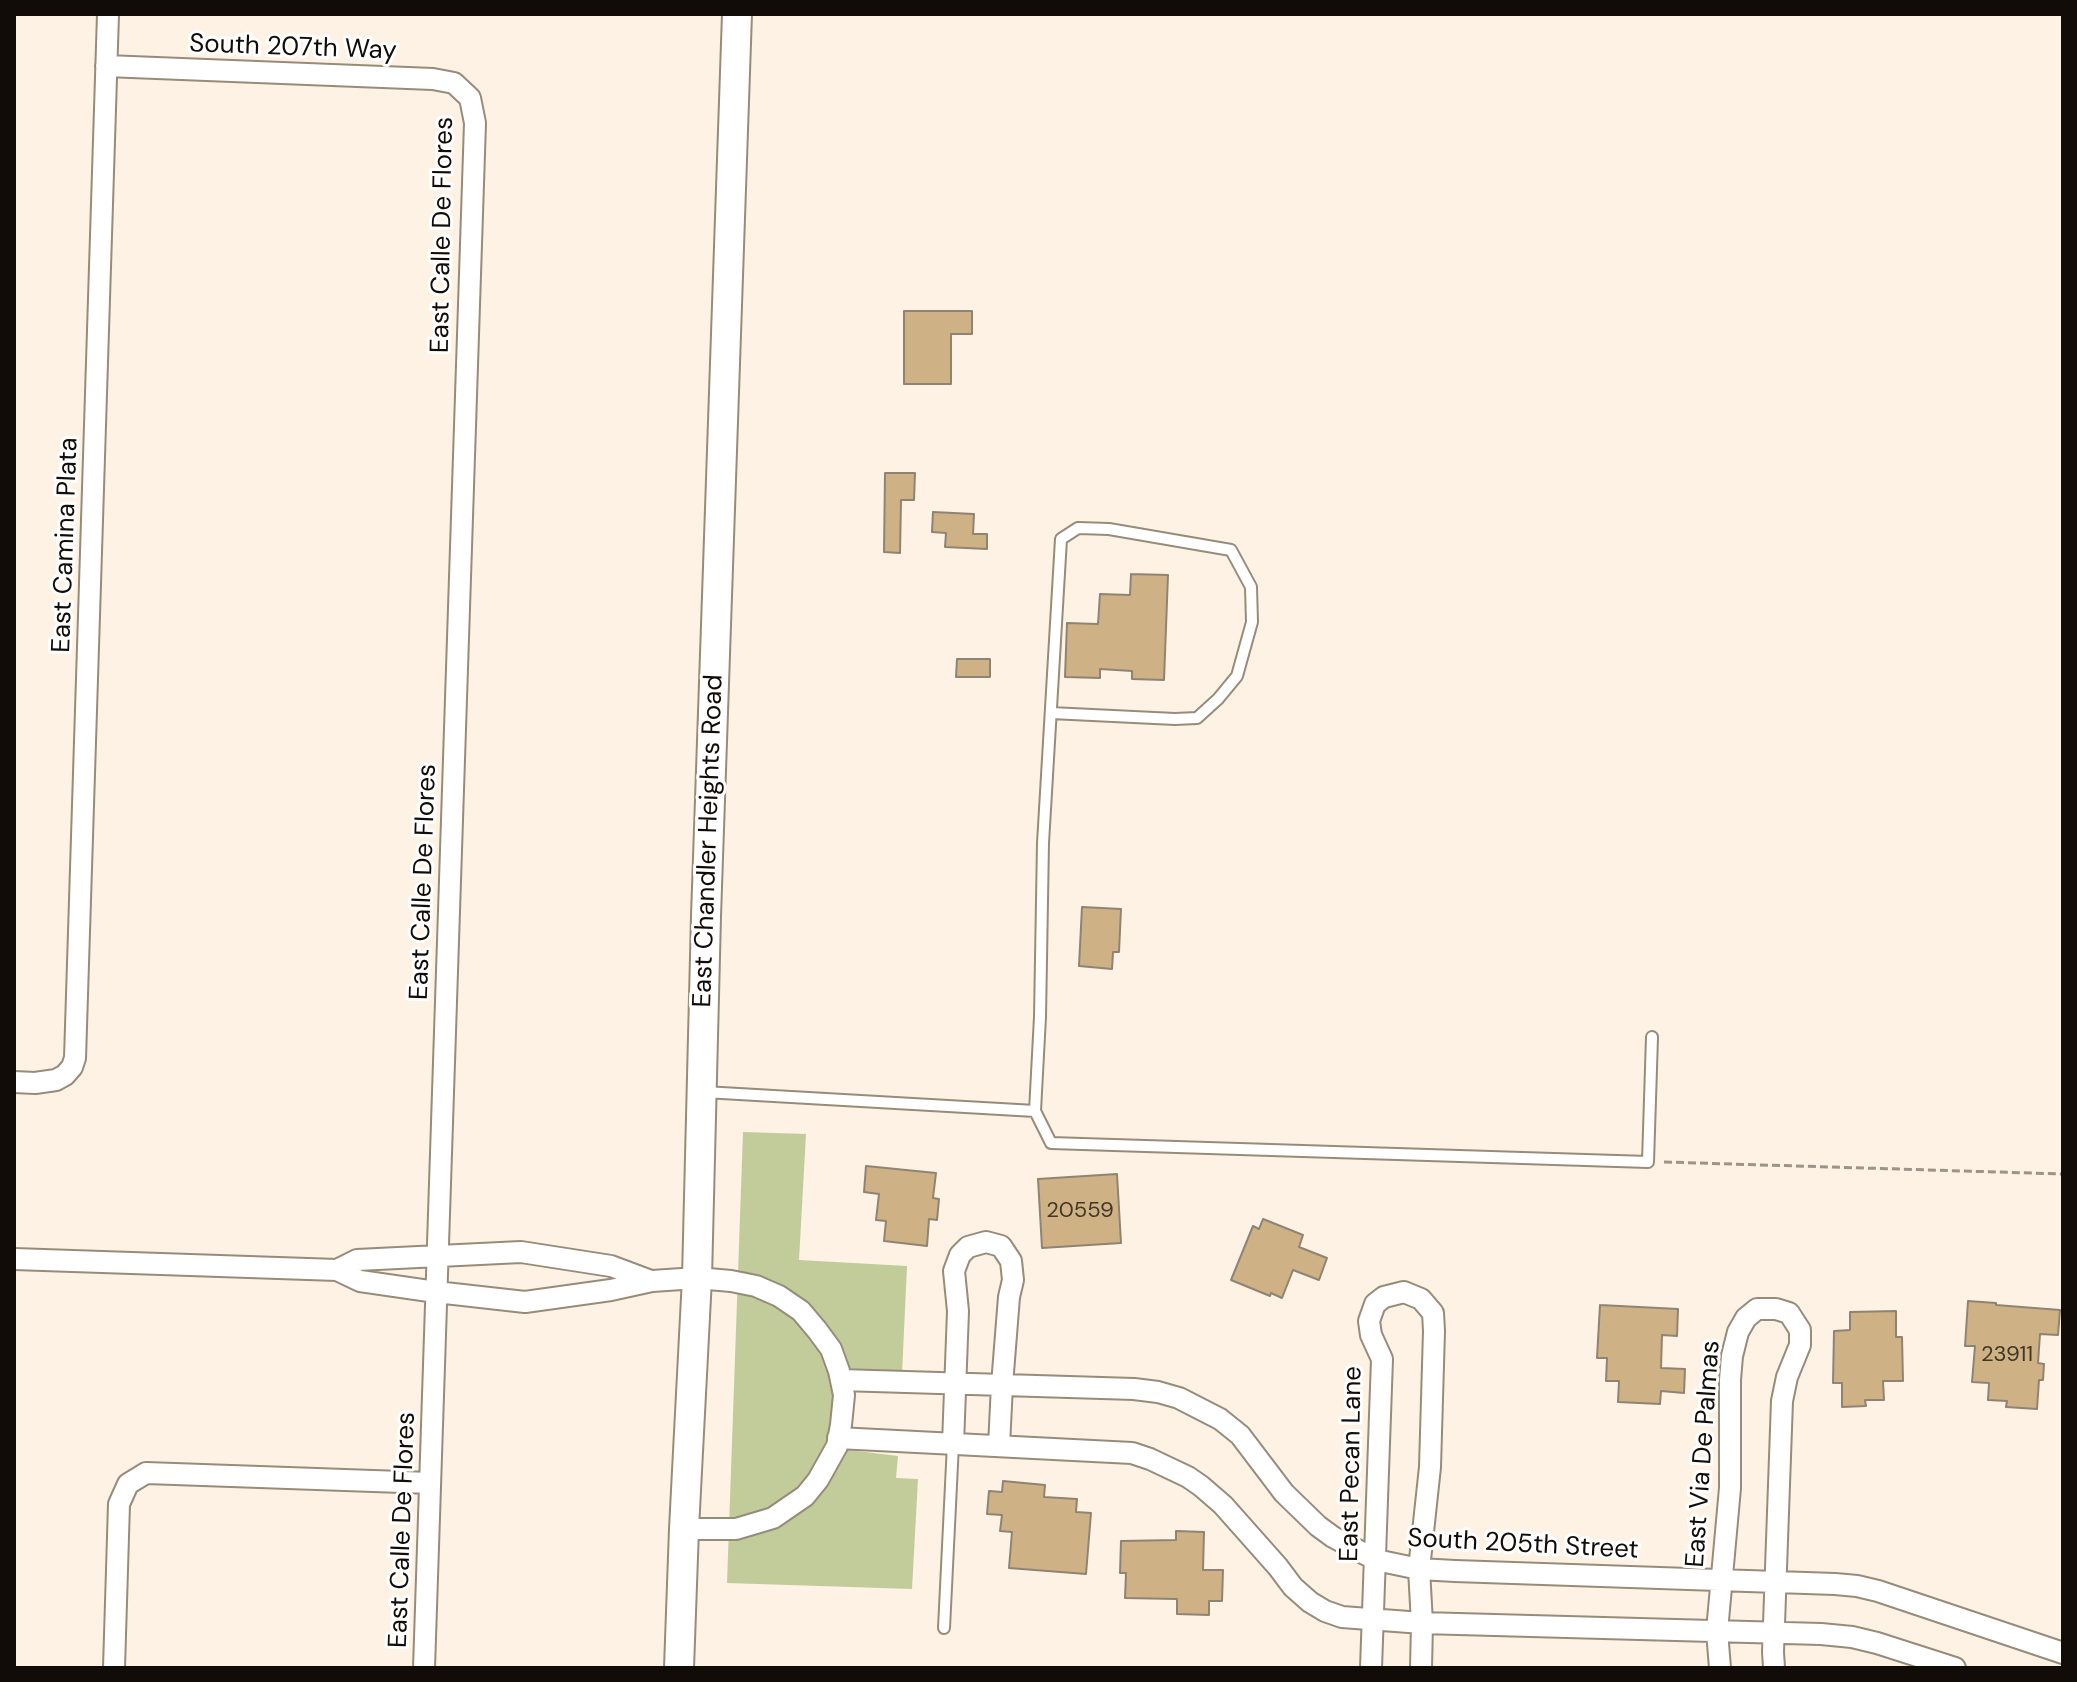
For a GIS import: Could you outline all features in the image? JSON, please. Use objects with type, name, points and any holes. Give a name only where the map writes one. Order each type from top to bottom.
[{"type":"main road","name":"East Chandler Heights Road","points":[[679,1668],[697,1278],[706,916],[737,14]]},
{"type":"street","name":"East Camina Plata","points":[[14,1082],[46,1082],[65,1075],[72,1067],[76,1047],[108,14]]},
{"type":"street","name":"South 207th Way","points":[[106,66],[433,79],[454,83],[470,98]]},
{"type":"street","name":"East Calle De Flores","points":[[424,1668],[475,139],[470,98]]},
{"type":"street","points":[[953,1444],[958,1311],[954,1271],[960,1255],[968,1247],[986,1242],[1001,1246],[1011,1261],[1013,1280],[1009,1297],[999,1446]]},
{"type":"street","points":[[337,1270],[357,1260],[521,1252],[611,1266],[652,1281]]},
{"type":"street","points":[[14,1259],[337,1270],[360,1281],[525,1302],[652,1281],[697,1278],[756,1286],[779,1296],[801,1311],[831,1349],[844,1395],[838,1438],[829,1464],[818,1480],[805,1496],[773,1518],[736,1529],[684,1529]]},
{"type":"street","name":"East Pecan Lane","points":[[1371,1668],[1382,1359],[1371,1335],[1369,1321],[1375,1304],[1384,1297],[1404,1292],[1421,1299],[1433,1313],[1434,1322],[1430,1467],[1419,1569],[1421,1668]]},
{"type":"street","name":"East Via De Palmas","points":[[1720,1668],[1717,1631],[1730,1488],[1732,1356],[1738,1332],[1746,1318],[1757,1309],[1776,1309],[1789,1313],[1800,1330],[1800,1345],[1787,1377],[1782,1401],[1774,1668]]},
{"type":"street","name":"South 205th Street","points":[[841,1380],[1134,1389],[1179,1398],[1220,1419],[1240,1435],[1284,1493],[1318,1526],[1376,1560],[1419,1569],[1846,1585],[1878,1591],[2063,1653]]},
{"type":"street","points":[[838,1438],[1132,1453],[1168,1467],[1201,1486],[1223,1505],[1293,1587],[1310,1602],[1342,1617],[1422,1623],[1774,1632],[1852,1637],[1955,1668]]},
{"type":"street","points":[[114,1668],[119,1504],[128,1484],[146,1473],[430,1483]]},
{"type":"lane","points":[[1051,713],[1197,718],[1218,699],[1237,676],[1252,622],[1251,587],[1231,550],[1109,529],[1078,528],[1061,539],[1043,843],[1035,1111],[1051,1143],[1648,1162],[1652,1037]]},
{"type":"lane","points":[[702,1092],[1035,1111]]},
{"type":"lane","points":[[944,1628],[953,1444]]},
{"type":"path","points":[[1648,1162],[2063,1174]]},
{"type":"green space","points":[[743,1132],[806,1134],[799,1260],[907,1266],[902,1374],[852,1371],[849,1450],[898,1456],[896,1478],[918,1479],[912,1589],[727,1583]]},
{"type":"building","points":[[904,311],[972,311],[972,334],[951,334],[951,384],[904,384]]},
{"type":"building","points":[[885,473],[915,473],[914,500],[901,500],[900,553],[884,552]]},
{"type":"building","points":[[933,512],[974,514],[973,534],[987,534],[987,549],[945,547],[946,533],[932,532]]},
{"type":"building","points":[[1131,574],[1168,575],[1164,680],[1132,679],[1132,671],[1100,669],[1100,678],[1065,677],[1067,623],[1098,624],[1100,594],[1130,595]]},
{"type":"building","points":[[957,659],[990,659],[990,677],[956,677]]},
{"type":"building","points":[[1082,907],[1121,909],[1119,952],[1113,952],[1112,969],[1079,966]]},
{"type":"building","points":[[866,1166],[936,1173],[933,1198],[939,1199],[937,1220],[929,1219],[927,1246],[884,1241],[886,1221],[876,1220],[879,1194],[864,1192]]},
{"type":"building","points":[[1117,1174],[1121,1243],[1042,1248],[1038,1179]]},
{"type":"building","points":[[1263,1219],[1303,1235],[1299,1247],[1327,1258],[1319,1280],[1293,1270],[1282,1298],[1231,1280],[1253,1226],[1259,1229]]},
{"type":"building","points":[[1968,1301],[2060,1310],[2058,1335],[2040,1334],[2038,1363],[2044,1364],[2043,1380],[2039,1380],[2037,1409],[2006,1407],[2007,1401],[1988,1400],[1989,1383],[1972,1382],[1975,1346],[1965,1346]]},
{"type":"building","points":[[1600,1305],[1678,1309],[1677,1336],[1662,1335],[1661,1368],[1685,1369],[1684,1393],[1661,1391],[1660,1404],[1618,1402],[1619,1381],[1606,1381],[1607,1358],[1597,1358]]},
{"type":"building","points":[[1896,1311],[1896,1337],[1902,1337],[1903,1381],[1883,1381],[1884,1400],[1865,1400],[1866,1406],[1842,1407],[1842,1383],[1833,1383],[1834,1331],[1850,1330],[1850,1312]]},
{"type":"building","points":[[1003,1481],[1045,1485],[1044,1497],[1077,1499],[1076,1512],[1091,1513],[1086,1574],[1009,1568],[1012,1532],[1000,1531],[1002,1515],[987,1514],[989,1491],[1002,1492]]},
{"type":"building","points":[[1176,1531],[1204,1532],[1203,1570],[1223,1570],[1222,1601],[1209,1601],[1209,1615],[1177,1614],[1177,1599],[1125,1598],[1126,1573],[1120,1573],[1121,1541],[1176,1540]]}]
